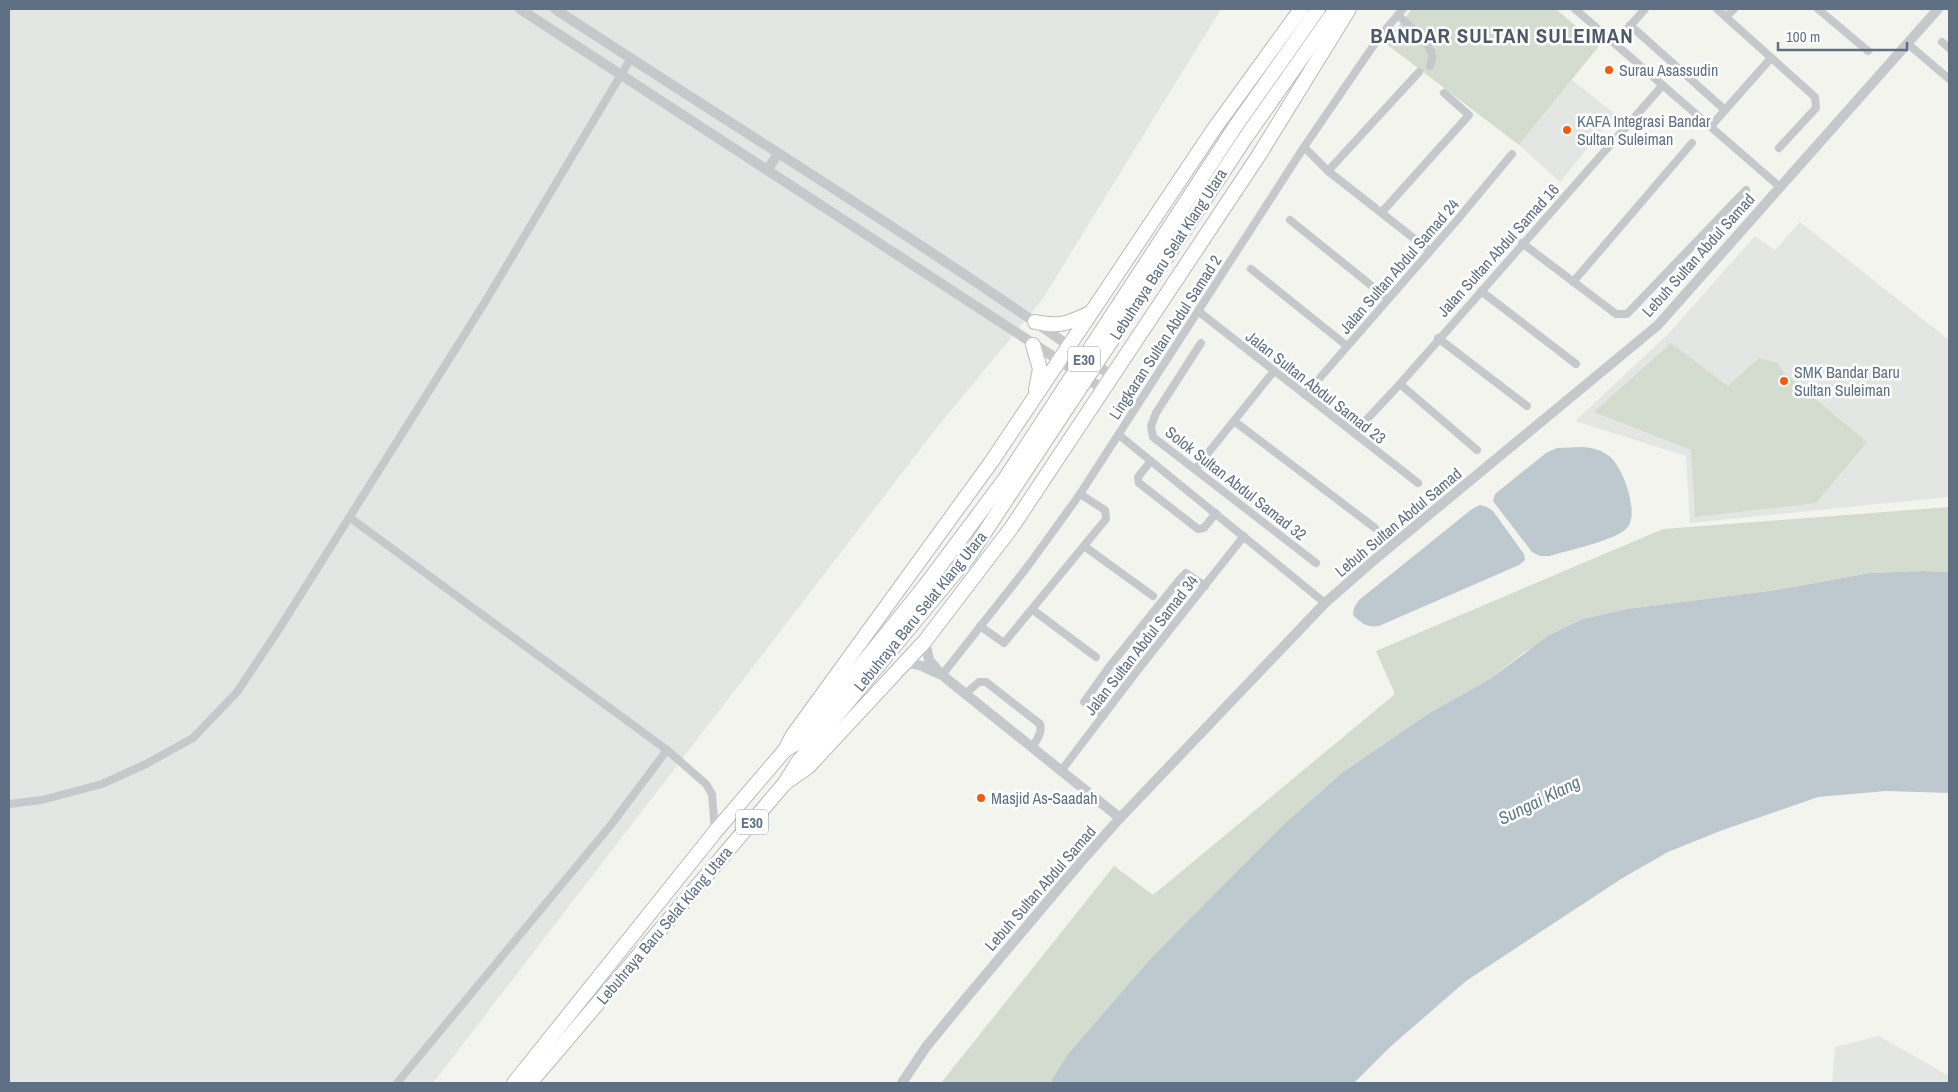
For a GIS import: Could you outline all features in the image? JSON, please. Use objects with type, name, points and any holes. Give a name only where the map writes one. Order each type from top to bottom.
[{"type":"highway","points":[[785,750],[793,735],[992,461],[1059,362],[1088,314],[1214,129],[1301,9]]},
{"type":"highway","name":"Lebuhraya Baru Selat Klang Utara","points":[[514,1083],[715,832],[785,750],[800,741],[925,586],[1005,479],[1235,126],[1318,9]]},
{"type":"highway","name":"Lebuhraya Baru Selat Klang Utara","points":[[530,1083],[785,783],[798,762],[968,556],[1246,137],[1336,9]]},
{"type":"highway","points":[[785,783],[808,767],[925,641],[1012,528],[1259,155],[1349,9]]},
{"type":"highway","points":[[1035,322],[1062,325],[1088,314]]},
{"type":"highway","points":[[1032,344],[1040,369],[1034,398]]},
{"type":"street","points":[[520,9],[1103,390]]},
{"type":"street","points":[[556,9],[1035,322],[1112,376]]},
{"type":"street","name":"Lingkaran Sultan Abdul Samad 2","points":[[942,676],[1028,566],[1080,494],[1304,147],[1380,36],[1403,9]]},
{"type":"street","points":[[1576,9],[1780,187]]},
{"type":"street","points":[[1615,43],[1645,9]]},
{"type":"street","points":[[1717,9],[1816,96],[1816,108],[1779,148]]},
{"type":"street","points":[[1726,17],[1734,9]]},
{"type":"street","points":[[1818,9],[1868,51]]},
{"type":"street","name":"Lebuh Sultan Abdul Samad","points":[[902,1083],[926,1047],[967,997],[1120,818],[1325,603],[1658,325],[1938,9]]},
{"type":"street","points":[[1398,16],[1411,27],[1430,49],[1432,55],[1430,66]]},
{"type":"street","points":[[1630,25],[1725,110]]},
{"type":"street","points":[[1942,42],[1949,48]]},
{"type":"street","points":[[1908,44],[1949,79]]},
{"type":"street","points":[[9,804],[42,800],[102,784],[146,764],[193,738],[237,692],[484,302],[631,58]]},
{"type":"street","points":[[1712,126],[1771,58]]},
{"type":"street","points":[[1328,171],[1419,72]]},
{"type":"street","name":"Jalan Sultan Abdul Samad 16","points":[[1354,433],[1400,384],[1438,338],[1662,86]]},
{"type":"street","points":[[1382,212],[1469,115],[1444,93]]},
{"type":"street","points":[[1573,282],[1692,143]]},
{"type":"street","points":[[1304,147],[1328,171],[1430,251]]},
{"type":"street","points":[[767,170],[778,154]]},
{"type":"street","name":"Jalan Sultan Abdul Samad 24","points":[[1305,395],[1512,154]]},
{"type":"street","points":[[1522,243],[1616,314],[1626,314],[1746,190]]},
{"type":"street","points":[[1290,220],[1388,299]]},
{"type":"street","points":[[1251,269],[1347,346]]},
{"type":"street","points":[[1481,291],[1576,364]]},
{"type":"street","name":"Jalan Sultan Abdul Samad 23","points":[[1198,311],[1418,484]]},
{"type":"street","points":[[1438,338],[1527,406]]},
{"type":"street","name":"Solok Sultan Abdul Samad 32","points":[[1201,343],[1156,413],[1151,426],[1154,437],[1316,563]]},
{"type":"street","points":[[1196,468],[1274,371]]},
{"type":"street","points":[[1400,384],[1477,450]]},
{"type":"street","points":[[1234,421],[1375,528]]},
{"type":"street","points":[[1119,435],[1325,603]]},
{"type":"street","points":[[1151,461],[1138,477],[1138,483],[1198,530],[1204,528],[1216,513]]},
{"type":"street","points":[[980,626],[1004,643],[1106,519],[1105,510],[1080,494]]},
{"type":"street","points":[[349,517],[667,750],[706,784],[712,794],[715,832]]},
{"type":"street","name":"Jalan Sultan Abdul Samad 34","points":[[1061,771],[1244,536]]},
{"type":"street","points":[[1084,546],[1153,596]]},
{"type":"street","points":[[1104,715],[1084,702],[1109,667],[1186,573],[1205,586]]},
{"type":"street","points":[[1033,610],[1096,657]]},
{"type":"street","points":[[925,641],[929,660],[942,676]]},
{"type":"street","points":[[905,662],[922,666],[942,676],[1120,818]]},
{"type":"street","points":[[965,694],[979,682],[986,682],[1040,724],[1042,728],[1032,748]]},
{"type":"street","points":[[397,1083],[610,826],[667,750]]},
{"type":"shaded area","points":[[9,9],[1221,9],[1042,300],[935,430],[433,1083],[9,1083]]},
{"type":"shaded area","points":[[1412,9],[1556,9],[1599,46],[1519,145],[1385,43]]},
{"type":"shaded area","name":"KAFA Integrasi Bandar Sultan Suleiman","points":[[1572,80],[1615,114],[1560,182],[1519,145]]},
{"type":"shaded area","name":"SMK Bandar Baru Sultan Suleiman","points":[[1800,222],[1949,340],[1949,497],[1690,523],[1686,456],[1575,421],[1667,335],[1755,236],[1775,250]]},
{"type":"shaded area","points":[[1671,343],[1728,386],[1759,358],[1777,363],[1784,373],[1867,442],[1816,503],[1695,517],[1691,450],[1594,412]]},
{"type":"shaded area","points":[[1949,507],[1949,572],[1870,573],[1776,590],[1627,609],[1583,619],[1523,653],[1490,679],[1431,712],[1343,772],[1284,824],[1152,957],[1067,1055],[1050,1083],[941,1083],[1114,866],[1153,895],[1395,694],[1376,651],[1663,529]]},
{"type":"shaded area","points":[[1879,1036],[1949,1076],[1949,1083],[1832,1083],[1835,1047]]},
{"type":"water","points":[[1584,447],[1606,454],[1620,470],[1631,503],[1632,514],[1630,523],[1620,533],[1601,541],[1550,556],[1540,556],[1532,552],[1493,501],[1495,494],[1546,453],[1557,448]]},
{"type":"water","points":[[1480,505],[1493,511],[1524,554],[1525,560],[1519,565],[1379,626],[1364,624],[1353,615],[1354,608],[1359,600],[1472,509]]},
{"type":"water","name":"Sungai Klang","points":[[1949,572],[1949,793],[1886,791],[1818,797],[1720,831],[1668,852],[1621,879],[1466,981],[1390,1047],[1354,1083],[1050,1083],[1067,1055],[1152,957],[1284,824],[1343,772],[1431,712],[1490,679],[1548,636],[1583,619],[1627,609],[1776,590],[1870,573]]},
{"type":"place","name":"Surau Asassudin","points":[[1609,70]]},
{"type":"place","name":"KAFA Integrasi Bandar Sultan Suleiman","points":[[1567,130]]},
{"type":"place","name":"SMK Bandar Baru Sultan Suleiman","points":[[1784,381]]},
{"type":"place","name":"Masjid As-Saadah","points":[[981,798]]},
{"type":"district","name":"BANDAR SULTAN SULEIMAN","points":[[1502,35]]}]
